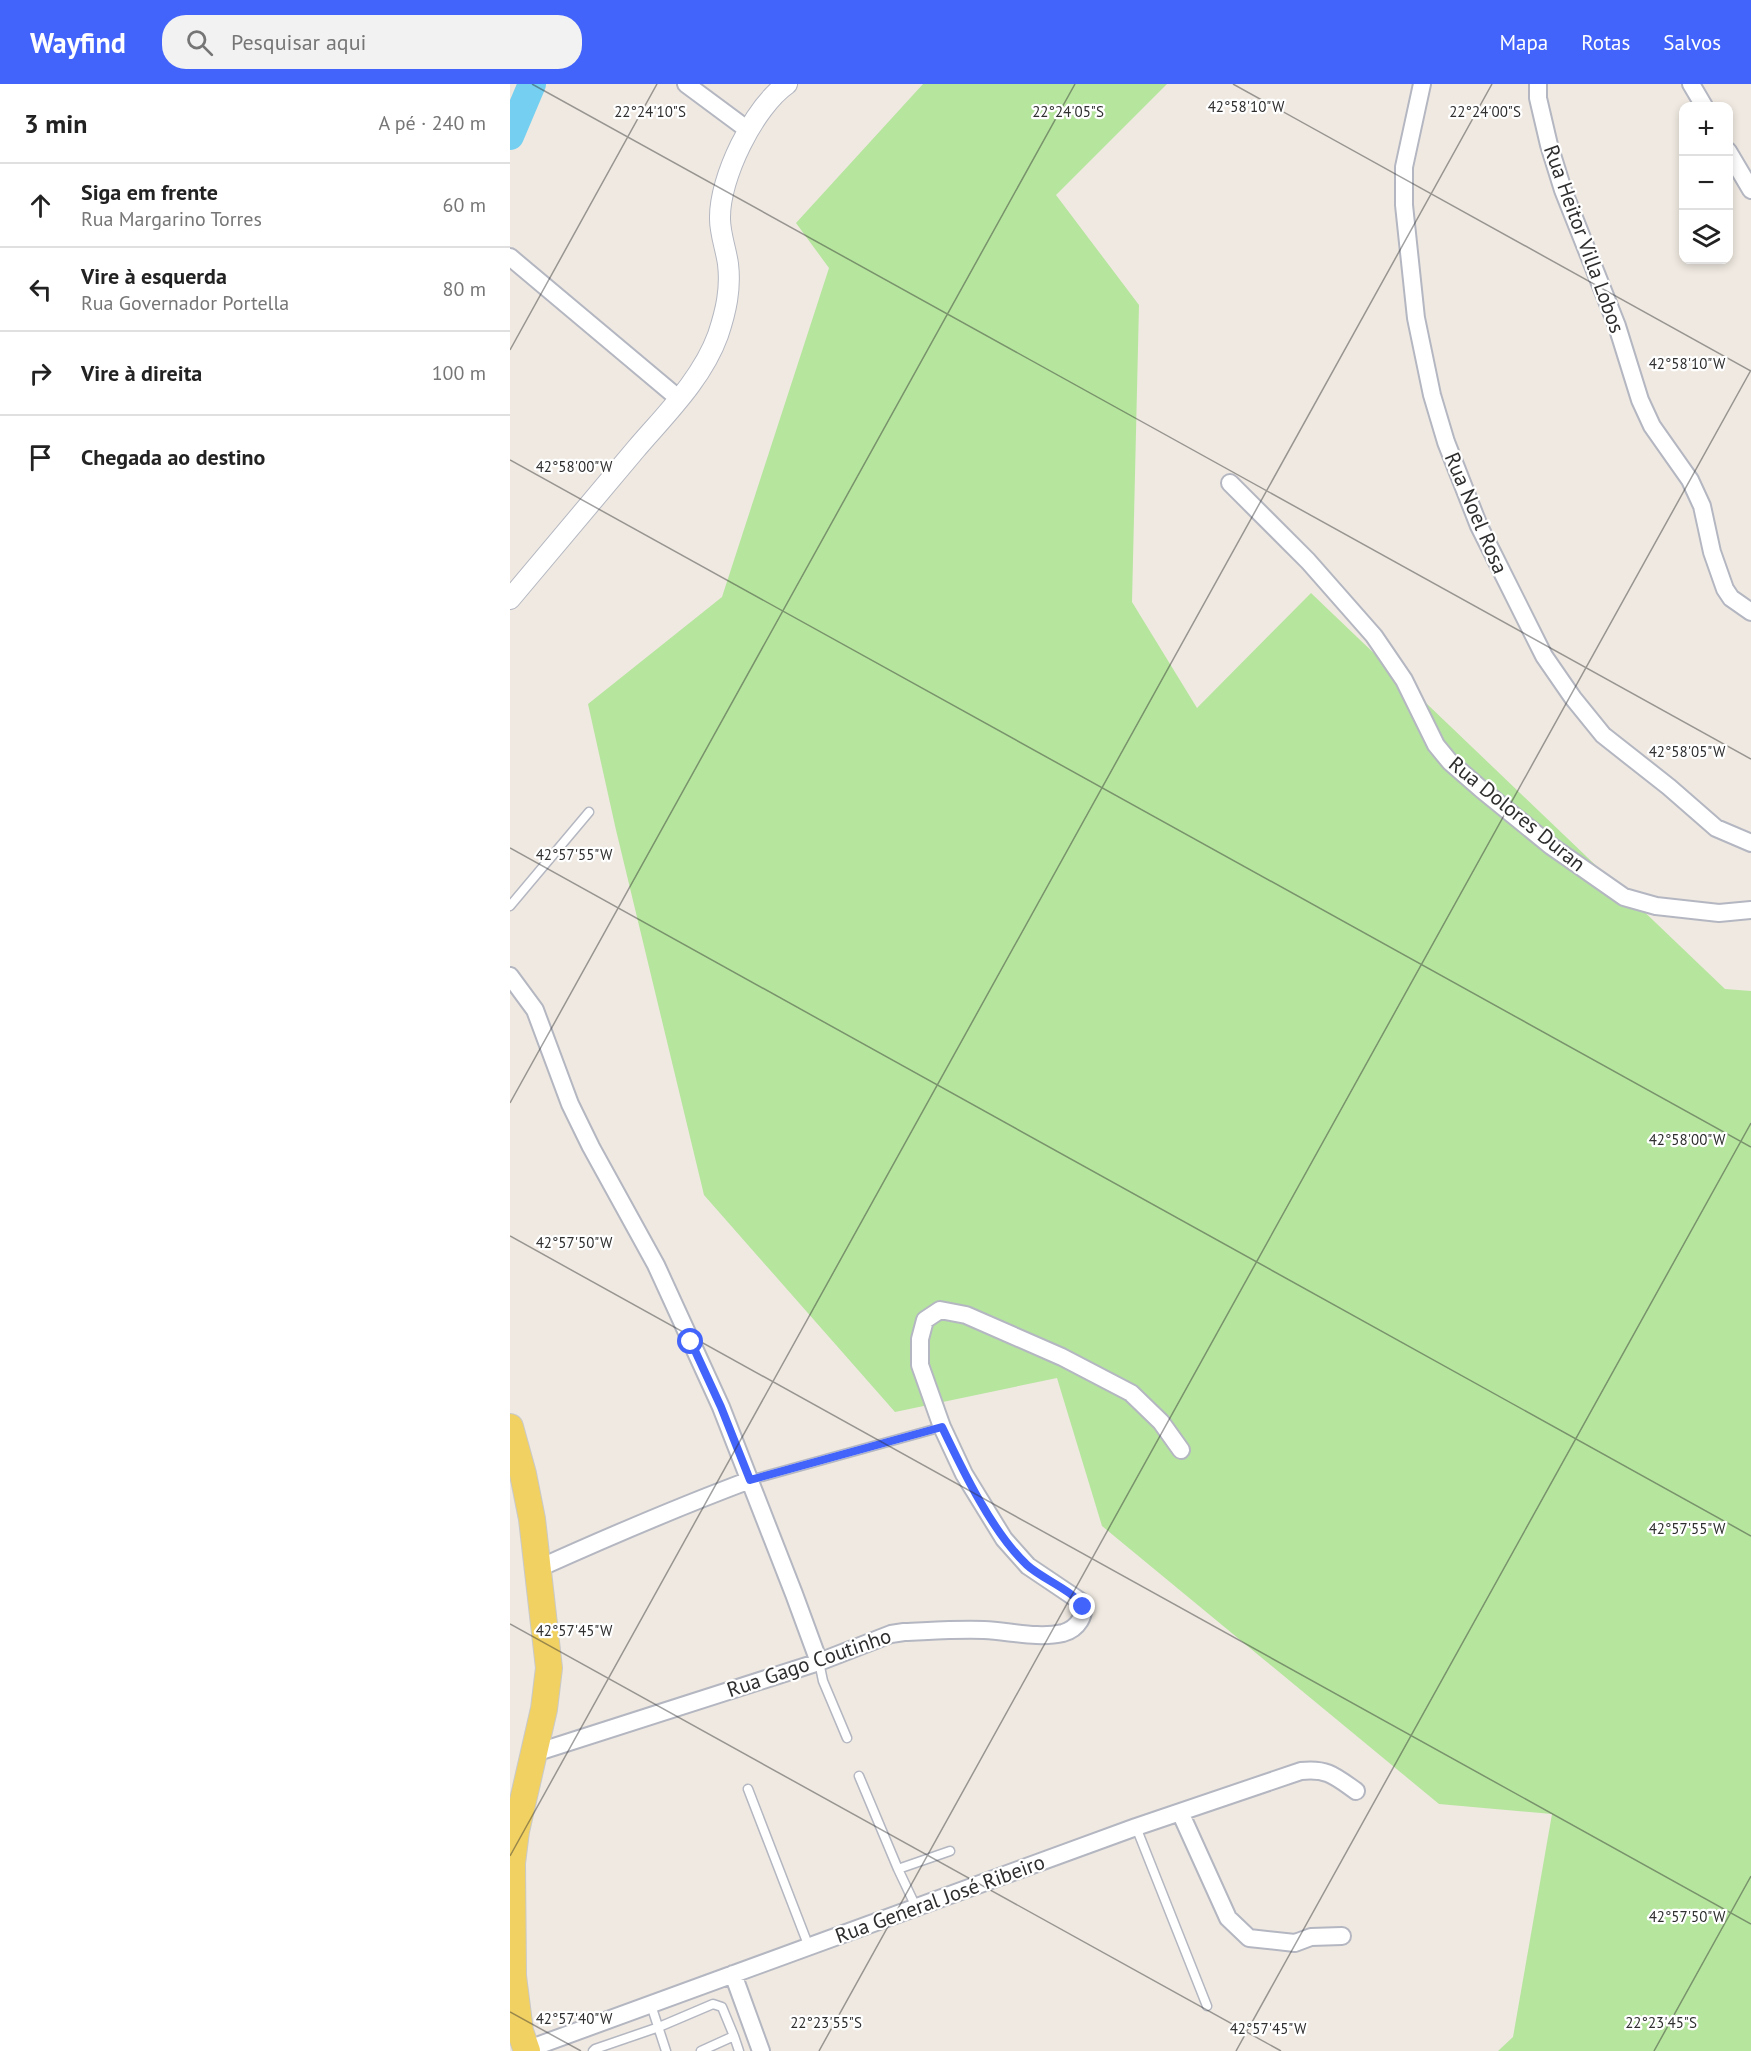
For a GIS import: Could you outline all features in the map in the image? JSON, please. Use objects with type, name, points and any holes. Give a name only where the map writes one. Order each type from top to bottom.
[{"type":"main road","points":[[510,1427],[532,1519],[549,1668],[544,1709],[512,1863],[513,1976],[520,2031],[526,2050]]},
{"type":"street","points":[[686,84],[748,130]]},
{"type":"street","points":[[510,599],[707,360],[727,309],[728,264],[720,221],[720,204],[731,169],[748,130],[770,98],[787,84]]},
{"type":"street","name":"Rua Noel Rosa","points":[[1422,84],[1404,166],[1404,206],[1415,309],[1435,404],[1446,442],[1479,526],[1544,656],[1573,698],[1603,735],[1716,828],[1751,843]]},
{"type":"street","name":"Rua Heitor Villa Lobos","points":[[1538,84],[1538,98],[1549,145],[1563,190],[1617,326],[1640,400],[1652,426],[1690,480],[1702,506],[1712,552],[1725,589],[1731,598],[1751,612]]},
{"type":"street","points":[[1691,84],[1702,102]]},
{"type":"street","points":[[1731,156],[1751,190]]},
{"type":"street","points":[[510,257],[678,398]]},
{"type":"street","name":"Rua Dolores Duran","points":[[1230,483],[1308,561],[1374,636],[1404,680],[1436,745],[1450,762],[1481,789],[1551,846],[1624,897],[1656,906],[1719,913],[1751,910]]},
{"type":"street","points":[[510,976],[535,1010],[570,1104],[656,1265],[721,1407],[819,1662]]},
{"type":"street","points":[[942,1427],[920,1365],[920,1339],[925,1320],[940,1310],[966,1315],[1062,1357],[1131,1393],[1161,1422],[1181,1450]]},
{"type":"street","name":"Rua Gago Coutinho","points":[[535,1753],[819,1662],[891,1634],[983,1630],[1056,1634],[1067,1632],[1078,1624],[1083,1614],[1080,1601],[1028,1566],[1004,1539],[964,1474],[942,1427]]},
{"type":"street","points":[[537,1569],[688,1503],[750,1480]]},
{"type":"street","name":"Rua General José Ribeiro","points":[[526,2050],[1136,1827],[1301,1771],[1317,1769],[1334,1775],[1356,1791]]},
{"type":"street","points":[[1180,1812],[1228,1918],[1243,1934],[1249,1938],[1294,1943],[1311,1937],[1342,1936]]},
{"type":"street","points":[[733,1974],[761,2051]]},
{"type":"lane","points":[[510,906],[589,812]]},
{"type":"lane","points":[[750,1480],[942,1427]]},
{"type":"lane","points":[[819,1662],[823,1681],[847,1738]]},
{"type":"lane","points":[[860,1776],[916,1907]]},
{"type":"lane","points":[[748,1789],[809,1948]]},
{"type":"lane","points":[[1136,1827],[1207,2006]]},
{"type":"lane","points":[[898,1869],[950,1851]]},
{"type":"lane","points":[[593,2051],[716,2004],[722,2007],[739,2051]]},
{"type":"lane","points":[[651,2005],[666,2051]]},
{"type":"lane","points":[[701,2051],[734,2036]]},
{"type":"green space","points":[[923,84],[1167,84],[1056,195],[1139,305],[1132,602],[1197,708],[1311,593],[1725,989],[1751,991],[1751,2051],[1498,2051],[1513,2037],[1552,1814],[1439,1804],[1102,1526],[1057,1378],[895,1412],[704,1195],[588,704],[722,597],[829,268],[796,223]]},
{"type":"waterway","points":[[510,136],[532,84]]},
{"type":"route","points":[[691,1342],[721,1407],[750,1480],[942,1427],[964,1474],[1004,1539],[1028,1566],[1080,1601],[1083,1607]]}]
